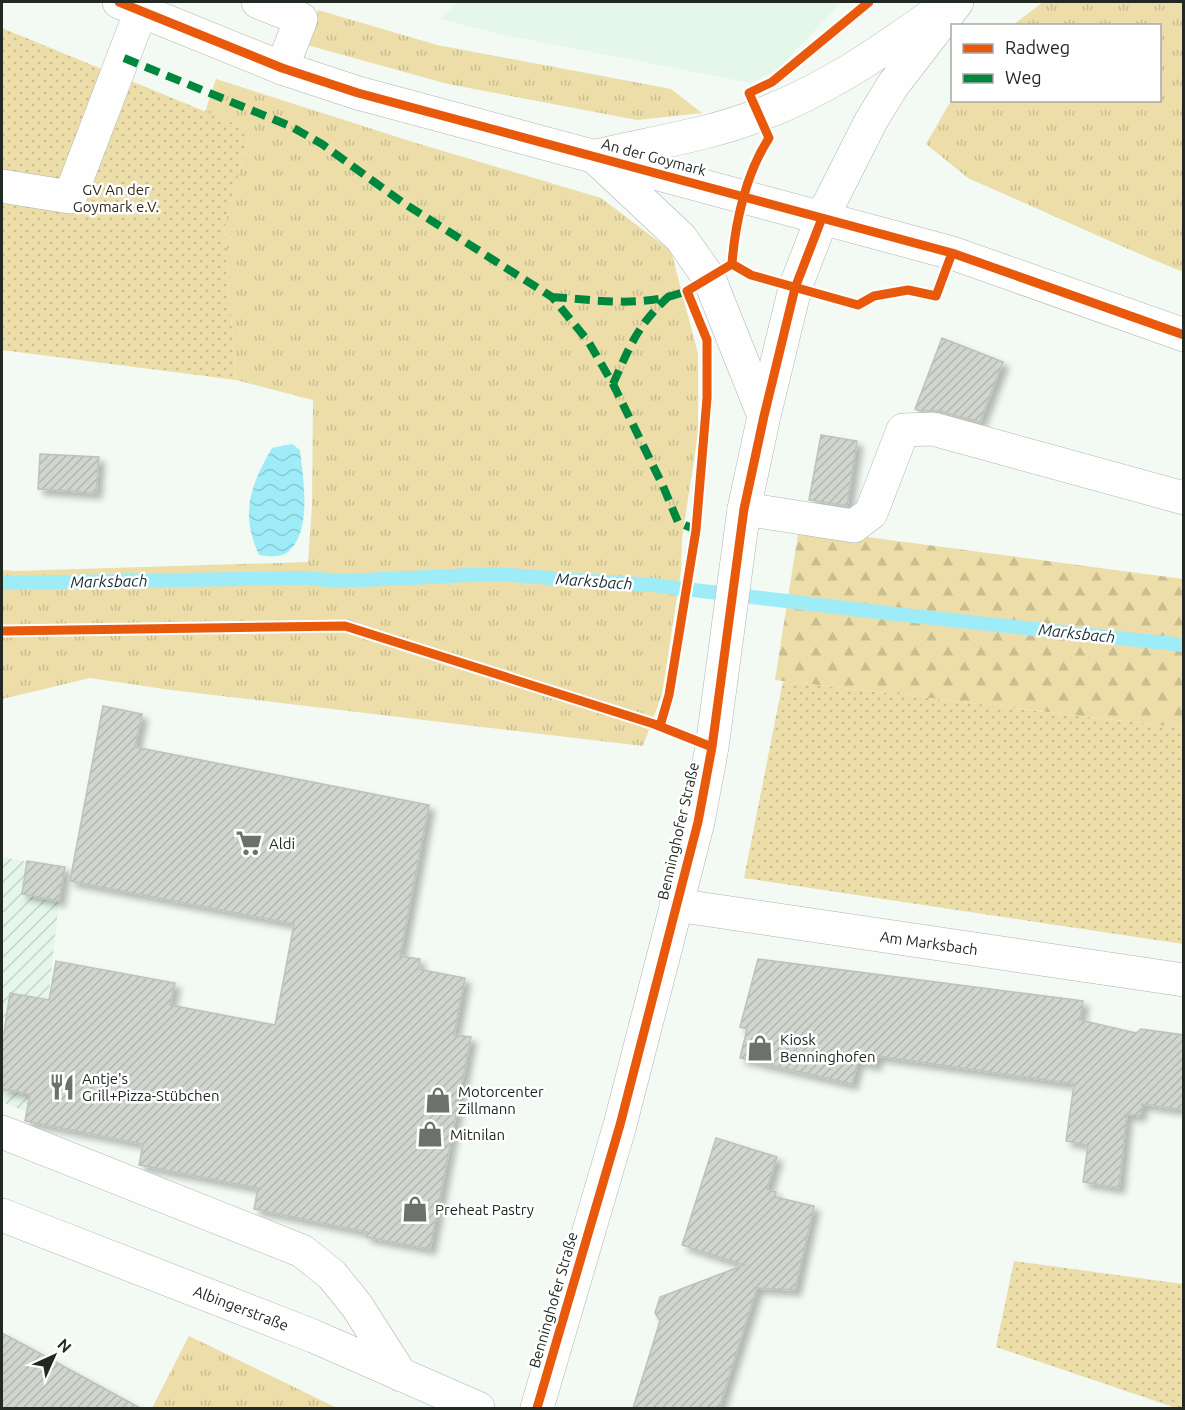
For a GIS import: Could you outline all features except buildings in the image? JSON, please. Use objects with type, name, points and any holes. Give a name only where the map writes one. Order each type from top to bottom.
[{"type":"main road","points":[[258,2],[301,19],[282,68]]},
{"type":"main road","points":[[595,156],[707,131],[758,116],[797,99],[876,55],[951,2]]},
{"type":"main road","name":"Benninghofer Straße","points":[[537,1408],[620,1125],[698,822],[712,747],[744,509],[795,288],[822,218],[865,131],[892,85],[957,2]]},
{"type":"main road","points":[[2,186],[70,197],[130,6]]},
{"type":"main road","name":"An der Goymark","points":[[130,6],[282,68],[358,93],[952,253],[1184,334]]},
{"type":"main road","points":[[595,156],[681,238],[709,278],[764,416]]},
{"type":"main road","points":[[744,509],[854,526],[871,513],[903,430],[933,429],[1184,498]]},
{"type":"main road","name":"Am Marksbach","points":[[676,905],[1184,980]]},
{"type":"main road","points":[[2,1132],[302,1251],[332,1275],[357,1306],[401,1375]]},
{"type":"main road","name":"Albingerstraße","points":[[2,1215],[314,1336],[478,1408]]},
{"type":"shaded area","points":[[457,2],[842,2],[776,71],[750,83],[501,34],[440,19]]},
{"type":"shaded area","points":[[2,857],[65,869],[59,901],[48,1000],[27,1112],[2,1102]]},
{"type":"green space","points":[[1043,2],[1183,2],[1183,272],[968,178],[926,144],[951,101],[1161,102],[1161,24],[1014,24]]},
{"type":"green space","points":[[318,10],[437,45],[671,89],[702,113],[637,120],[448,84],[307,45]]},
{"type":"green space","name":"GV An der Goymark e.V.","points":[[2,28],[250,130],[224,229],[236,380],[2,350]]},
{"type":"green space","points":[[216,79],[413,142],[601,198],[671,251],[698,354],[698,434],[682,538],[681,571],[662,694],[643,746],[171,690],[90,678],[2,699],[2,570],[308,562],[312,507],[313,400],[236,380],[224,229],[250,130],[205,112]]},
{"type":"green space","points":[[799,528],[1183,579],[1183,728],[775,680]]},
{"type":"green space","points":[[783,681],[1183,728],[1183,944],[744,878]]},
{"type":"green space","points":[[1014,1261],[1183,1284],[1183,1408],[1176,1408],[996,1347]]},
{"type":"green space","points":[[189,1336],[337,1408],[152,1408]]},
{"type":"water","points":[[292,444],[300,450],[303,474],[304,516],[301,529],[297,541],[287,553],[276,556],[259,555],[250,526],[250,500],[253,487],[272,448]]},
{"type":"waterway","name":"Marksbach","points":[[2,583],[302,578],[341,581],[495,574],[652,585],[1184,645]]},
{"type":"marked path","points":[[124,58],[290,126],[322,144],[402,202],[552,297],[588,341],[613,384],[678,522],[696,530]]},
{"type":"marked path","points":[[552,297],[622,302],[640,301],[657,299],[691,289]]},
{"type":"marked path","points":[[613,384],[641,327],[668,297]]},
{"type":"cycle path","points":[[119,2],[282,68],[358,93],[952,253],[1184,335]]},
{"type":"cycle path","points":[[732,264],[743,199],[754,167],[769,138],[749,93],[772,82],[869,2]]},
{"type":"cycle path","points":[[537,1408],[620,1125],[698,822],[712,747],[744,509],[795,288],[822,218]]},
{"type":"cycle path","points":[[732,264],[751,275],[858,305],[874,296],[908,290],[936,296],[952,253]]},
{"type":"cycle path","points":[[660,726],[669,695],[696,530],[707,398],[707,340],[687,291],[732,264]]},
{"type":"cycle path","points":[[2,631],[345,626],[654,724],[712,747]]},
{"type":"place","name":"Aldi","points":[[249,843]]},
{"type":"place","name":"Kiosk Benninghofen","points":[[760,1048]]},
{"type":"place","name":"Antje's Grill+Pizza-Stübchen","points":[[62,1087]]},
{"type":"place","name":"Motorcenter Zillmann","points":[[438,1100]]},
{"type":"place","name":"Mitnilan","points":[[430,1134]]},
{"type":"place","name":"Preheat Pastry","points":[[415,1209]]}]
